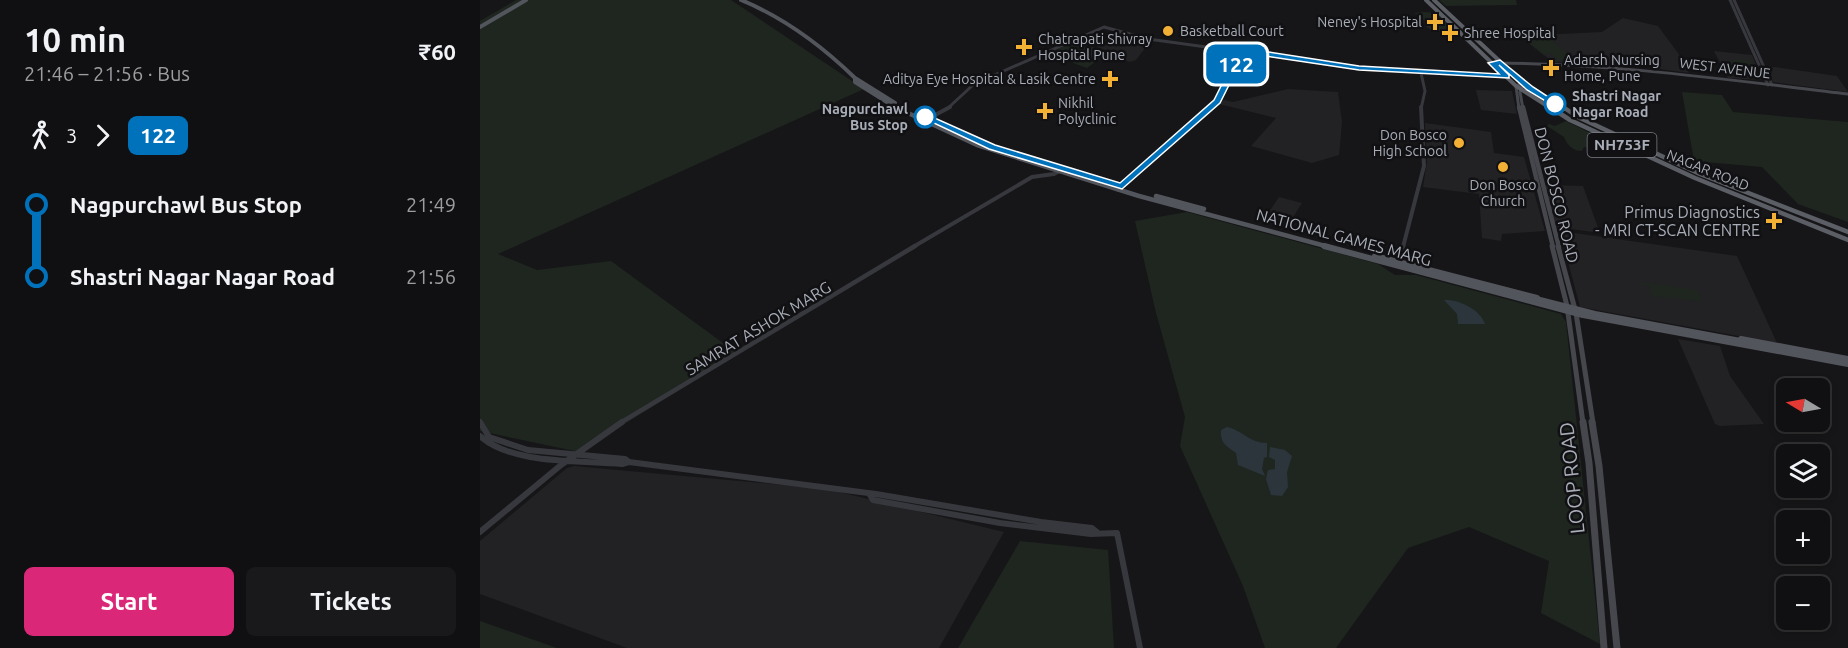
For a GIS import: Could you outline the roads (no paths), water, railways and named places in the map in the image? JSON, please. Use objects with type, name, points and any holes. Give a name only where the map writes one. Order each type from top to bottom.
[{"type":"highway","name":"NAGAR ROAD","points":[[1426,0],[1518,87],[1577,123],[1656,161],[1848,240]]},
{"type":"highway","name":"NAGAR ROAD","points":[[1434,0],[1525,84],[1578,117],[1662,158],[1848,232]]},
{"type":"highway","points":[[1521,98],[1533,97]]},
{"type":"main road","points":[[480,26],[524,0]]},
{"type":"main road","name":"NATIONAL GAMES MARG","points":[[741,0],[774,13],[800,29],[832,55],[855,78],[855,82],[881,100],[988,150],[1377,258],[1598,316],[1848,362]]},
{"type":"main road","name":"WEST AVENUE","points":[[1491,63],[1642,69],[1848,94]]},
{"type":"main road","name":"WEST AVENUE","points":[[1511,72],[1509,67],[1515,64],[1551,65],[1642,70],[1770,84]]},
{"type":"main road","points":[[1518,87],[1525,84]]},
{"type":"main road","name":"DON BOSCO ROAD","points":[[1518,87],[1571,309]]},
{"type":"main road","name":"DON BOSCO ROAD","points":[[1518,87],[1521,117],[1571,309]]},
{"type":"main road","points":[[1377,258],[1599,317],[1848,362]]},
{"type":"main road","name":"NATIONAL GAMES MARG","points":[[1377,258],[1399,261],[1571,309]]},
{"type":"main road","name":"LOOP ROAD","points":[[1571,309],[1589,463],[1604,648]]},
{"type":"main road","name":"LOOP ROAD","points":[[1571,309],[1599,466],[1617,648]]},
{"type":"street","points":[[1732,0],[1770,84]]},
{"type":"street","points":[[926,120],[949,108],[974,84],[1104,27],[1147,38],[1359,68],[1506,77]]},
{"type":"street","points":[[1120,188],[1217,101],[1243,50]]},
{"type":"street","points":[[1399,261],[1424,166],[1421,104],[1425,91],[1420,72]]},
{"type":"street","name":"SAMRAT ASHOK MARG","points":[[480,532],[575,454],[619,424],[1011,188],[1032,177],[1061,171]]},
{"type":"street","points":[[480,422],[489,437],[509,445],[528,450],[626,459],[629,462]]},
{"type":"street","points":[[480,436],[488,444],[526,456],[622,464],[629,462],[876,494],[1041,522],[1092,528],[1097,532]]},
{"type":"street","points":[[870,495],[873,500],[1023,526],[1091,534],[1117,533],[1140,648]]},
{"type":"street","points":[[905,506],[909,500]]},
{"type":"place","name":"Neney's Hospital","points":[[1435,22]]},
{"type":"place","name":"Basketball Court","points":[[1168,31]]},
{"type":"place","name":"Shree Hospital","points":[[1450,33]]},
{"type":"place","name":"Chatrapati Shivray Hospital Pune","points":[[1024,47]]},
{"type":"place","name":"Adarsh Nursing Home, Pune","points":[[1551,68]]},
{"type":"place","name":"Aditya Eye Hospital & Lasik Centre","points":[[1110,79]]},
{"type":"place","name":"Shastri Nagar Nagar Road","points":[[1555,104]]},
{"type":"place","name":"Nikhil Polyclinic","points":[[1045,111]]},
{"type":"place","name":"Nagpurchawl Bus Stop","points":[[925,117]]},
{"type":"place","name":"Don Bosco High School","points":[[1459,143]]},
{"type":"place","name":"Don Bosco Church","points":[[1503,167]]},
{"type":"place","name":"Primus Diagnostics - MRI CT-SCAN CENTRE","points":[[1774,221]]}]
